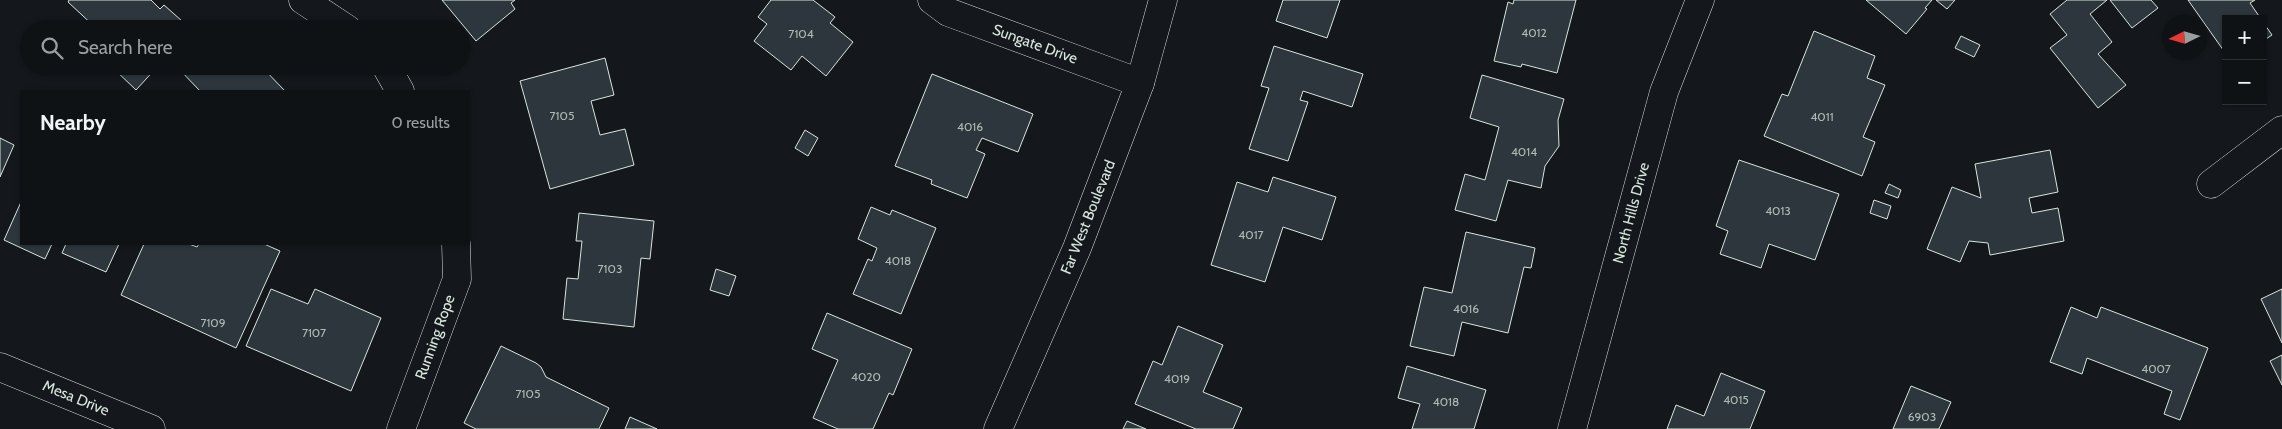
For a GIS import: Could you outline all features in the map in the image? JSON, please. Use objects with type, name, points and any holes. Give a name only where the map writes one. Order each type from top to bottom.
[{"type":"street","points":[[303,0],[333,20]]},
{"type":"street","name":"Sungate Drive","points":[[932,0],[948,12],[1140,83]]},
{"type":"street","name":"Far West Boulevard","points":[[998,429],[1077,248],[1140,83],[1163,0]]},
{"type":"street","name":"North Hills Drive","points":[[1572,429],[1664,92],[1700,0]]},
{"type":"street","points":[[391,75],[399,90]]},
{"type":"street","points":[[2211,184],[2282,130]]},
{"type":"street","name":"Running Rope","points":[[401,429],[457,279],[456,245]]},
{"type":"street","name":"Mesa Drive","points":[[0,368],[151,429]]},
{"type":"building","points":[[69,0],[151,0],[160,9],[164,5],[181,20],[87,20],[68,2]]},
{"type":"building","points":[[442,0],[515,0],[511,3],[515,9],[476,41],[470,34],[470,20],[459,20]]},
{"type":"building","points":[[771,0],[813,0],[835,17],[830,23],[853,42],[826,76],[802,56],[791,70],[754,41],[767,24],[758,17]]},
{"type":"building","points":[[1283,0],[1340,0],[1327,38],[1276,21]]},
{"type":"building","points":[[1514,0],[1576,0],[1557,73],[1522,64],[1521,67],[1494,61],[1508,2],[1513,4]]},
{"type":"building","points":[[1866,0],[1932,0],[1906,34]]},
{"type":"building","points":[[1936,0],[1955,0],[1947,9]]},
{"type":"building","points":[[2067,0],[2107,0],[2090,14],[2112,42],[2098,54],[2126,85],[2098,108],[2050,48],[2067,35],[2050,14]]},
{"type":"building","points":[[2110,0],[2151,0],[2158,8],[2132,28]]},
{"type":"building","points":[[2188,0],[2255,0],[2250,3],[2258,15],[2222,15],[2222,48],[2207,27],[2207,15],[2199,15]]},
{"type":"building","points":[[2267,28],[2272,35],[2267,38]]},
{"type":"building","points":[[1814,31],[1875,56],[1867,78],[1885,85],[1863,137],[1875,142],[1862,176],[1764,136],[1782,94],[1788,96]]},
{"type":"building","points":[[1961,36],[1980,45],[1974,57],[1955,48]]},
{"type":"building","points":[[1274,46],[1363,74],[1352,107],[1303,91],[1300,100],[1308,102],[1288,161],[1249,149],[1269,88],[1261,86]]},
{"type":"building","points":[[605,58],[614,95],[591,101],[600,135],[625,129],[634,165],[550,189],[520,81]]},
{"type":"building","points":[[932,74],[1033,114],[1018,152],[982,138],[976,150],[985,154],[967,198],[931,184],[932,180],[895,166]]},
{"type":"building","points":[[120,75],[150,75],[136,90]]},
{"type":"building","points":[[185,75],[270,75],[284,90],[199,90]]},
{"type":"building","points":[[1482,75],[1564,99],[1558,120],[1559,146],[1545,166],[1541,188],[1508,180],[1496,221],[1455,210],[1465,174],[1485,180],[1499,127],[1470,118]]},
{"type":"building","points":[[805,130],[818,138],[808,156],[795,148]]},
{"type":"building","points":[[0,138],[14,145],[0,177]]},
{"type":"building","points":[[2050,150],[2058,192],[2029,198],[2032,213],[2058,208],[2064,241],[1990,255],[1988,243],[1969,241],[1960,262],[1927,249],[1952,187],[1981,198],[1975,164]]},
{"type":"building","points":[[1739,160],[1839,194],[1815,260],[1769,244],[1761,268],[1720,254],[1728,231],[1716,226]]},
{"type":"building","points":[[1273,177],[1336,197],[1322,240],[1283,227],[1265,282],[1211,265],[1237,182],[1268,192]]},
{"type":"building","points":[[1889,184],[1901,190],[1898,198],[1885,193]]},
{"type":"building","points":[[1874,200],[1891,206],[1887,219],[1870,213]]},
{"type":"building","points":[[20,204],[20,245],[52,245],[45,259],[4,240]]},
{"type":"building","points":[[871,207],[890,215],[892,210],[936,228],[901,314],[853,294],[868,259],[872,261],[877,248],[858,239]]},
{"type":"building","points":[[579,213],[654,221],[650,259],[641,258],[634,327],[563,319],[567,278],[578,279],[582,241],[576,241]]},
{"type":"building","points":[[1466,232],[1535,248],[1531,268],[1524,267],[1508,333],[1462,322],[1454,356],[1410,346],[1424,287],[1452,293]]},
{"type":"building","points":[[66,245],[119,245],[106,272],[62,253]]},
{"type":"building","points":[[144,245],[192,245],[197,247],[198,245],[266,245],[280,251],[236,348],[121,295]]},
{"type":"building","points":[[716,269],[736,276],[729,296],[710,290]]},
{"type":"building","points":[[271,289],[308,304],[315,289],[381,318],[351,391],[246,346]]},
{"type":"building","points":[[2282,289],[2282,343],[2261,299]]},
{"type":"building","points":[[2071,307],[2097,318],[2101,307],[2208,348],[2180,420],[2164,414],[2172,391],[2087,358],[2082,374],[2050,362]]},
{"type":"building","points":[[827,313],[912,349],[893,395],[889,393],[873,429],[838,429],[813,418],[838,360],[812,349]]},
{"type":"building","points":[[1178,326],[1223,345],[1203,392],[1242,408],[1233,429],[1196,429],[1135,404],[1153,361],[1162,365]]},
{"type":"building","points":[[501,346],[536,363],[541,367],[546,377],[609,408],[599,429],[476,429],[464,423]]},
{"type":"building","points":[[2282,355],[2282,385],[2270,361]]},
{"type":"building","points":[[1407,366],[1486,390],[1474,429],[1412,429],[1420,404],[1398,398]]},
{"type":"building","points":[[1721,373],[1765,391],[1750,429],[1667,429],[1676,405],[1704,416]]},
{"type":"building","points":[[1911,386],[1951,402],[1939,429],[1893,429]]},
{"type":"building","points":[[630,417],[657,429],[625,429]]},
{"type":"building","points":[[1127,421],[1146,429],[1123,429]]}]
